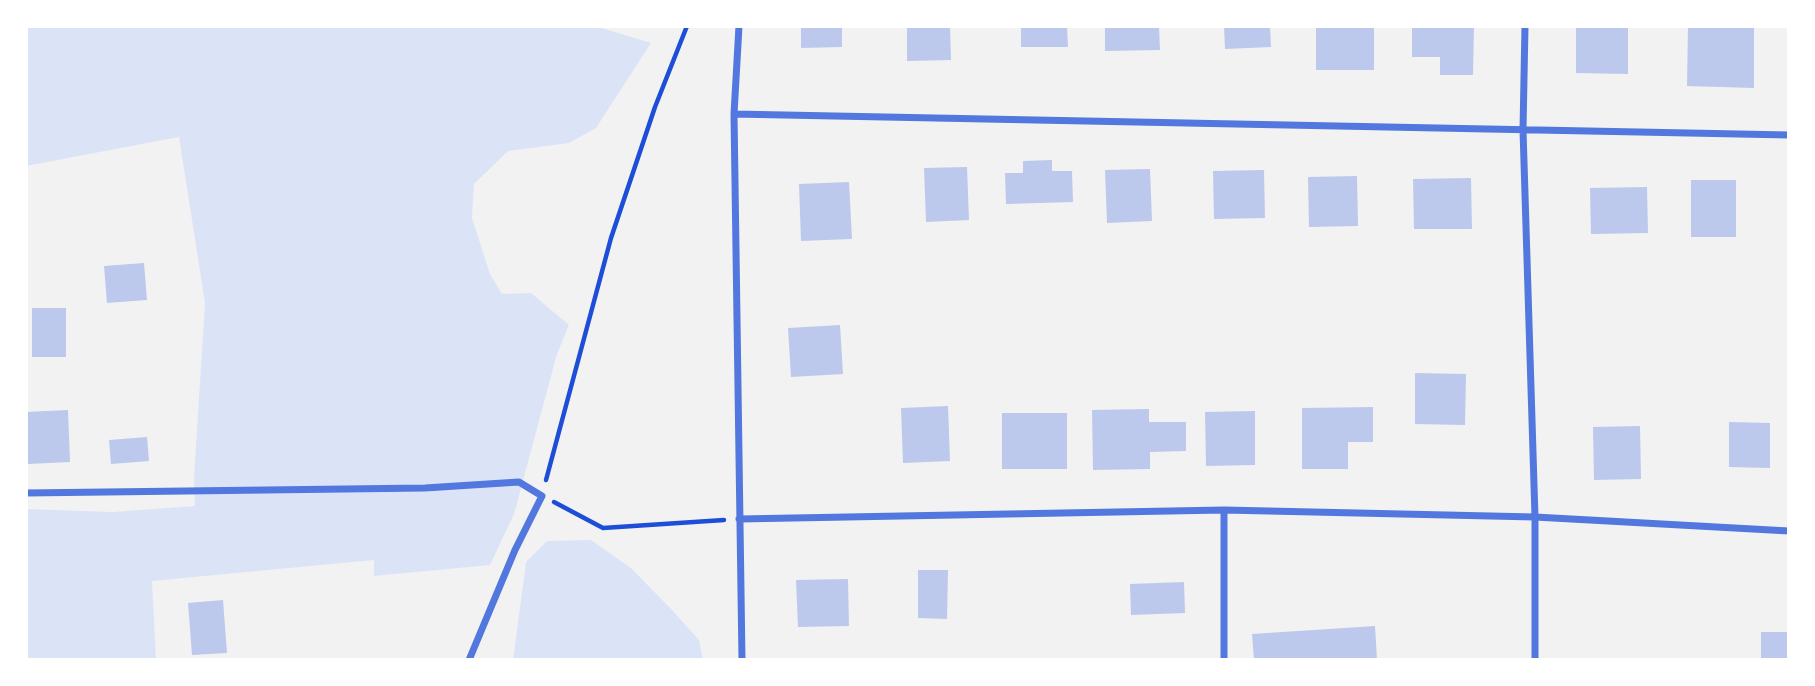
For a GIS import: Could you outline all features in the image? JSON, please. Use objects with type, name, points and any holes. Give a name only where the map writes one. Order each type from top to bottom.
[{"type":"street","points":[[739,26],[734,114],[742,660]]},
{"type":"street","points":[[1525,26],[1523,130],[1535,517],[1535,660]]},
{"type":"street","points":[[734,114],[1789,135]]},
{"type":"street","points":[[26,494],[411,488],[519,482],[542,496],[515,550],[469,660]]},
{"type":"street","points":[[739,519],[1224,510],[1535,517],[1789,531]]},
{"type":"street","points":[[1224,510],[1224,660]]},
{"type":"path","points":[[687,26],[655,107],[611,238],[542,496],[603,528],[739,519]]},
{"type":"shaded area","points":[[26,26],[595,26],[651,43],[596,128],[569,143],[508,151],[474,184],[472,218],[490,274],[502,294],[531,293],[569,325],[557,354],[514,514],[490,565],[374,576],[374,560],[152,581],[156,660],[26,660],[26,509],[113,512],[195,506],[194,477],[205,303],[179,137],[26,166]]},
{"type":"shaded area","points":[[591,540],[631,568],[672,610],[699,640],[703,660],[513,660],[526,562],[547,541]]},
{"type":"building","points":[[801,26],[842,26],[842,47],[801,48]]},
{"type":"building","points":[[907,26],[950,26],[951,60],[907,61]]},
{"type":"building","points":[[1021,26],[1067,26],[1068,47],[1021,47]]},
{"type":"building","points":[[1105,26],[1159,26],[1160,50],[1105,51]]},
{"type":"building","points":[[1224,26],[1270,26],[1271,47],[1225,49]]},
{"type":"building","points":[[1316,26],[1374,26],[1374,70],[1316,70]]},
{"type":"building","points":[[1412,26],[1474,26],[1473,75],[1440,75],[1440,57],[1412,57]]},
{"type":"building","points":[[1576,26],[1628,26],[1628,74],[1576,73]]},
{"type":"building","points":[[1688,26],[1754,26],[1754,88],[1687,86]]},
{"type":"building","points":[[1052,160],[1052,171],[1072,171],[1073,202],[1006,204],[1005,173],[1023,173],[1023,161]]},
{"type":"building","points":[[967,167],[969,220],[926,222],[924,168]]},
{"type":"building","points":[[1150,169],[1152,221],[1107,223],[1105,170]]},
{"type":"building","points":[[1264,170],[1265,218],[1214,219],[1213,171]]},
{"type":"building","points":[[1357,176],[1358,226],[1309,227],[1308,177]]},
{"type":"building","points":[[1471,178],[1472,229],[1414,229],[1413,179]]},
{"type":"building","points":[[1691,180],[1736,180],[1736,237],[1691,237]]},
{"type":"building","points":[[849,182],[852,239],[801,241],[799,184]]},
{"type":"building","points":[[1647,187],[1648,233],[1591,234],[1590,188]]},
{"type":"building","points":[[144,263],[147,300],[107,303],[104,266]]},
{"type":"building","points":[[32,308],[66,308],[66,357],[32,357]]},
{"type":"building","points":[[840,325],[843,374],[791,377],[788,328]]},
{"type":"building","points":[[1415,373],[1466,374],[1465,425],[1415,424]]},
{"type":"building","points":[[948,406],[950,461],[903,463],[901,408]]},
{"type":"building","points":[[1373,407],[1373,442],[1348,442],[1348,469],[1302,469],[1302,408]]},
{"type":"building","points":[[1149,409],[1149,422],[1186,422],[1186,451],[1150,452],[1150,469],[1093,470],[1092,410]]},
{"type":"building","points":[[68,410],[70,462],[28,464],[26,412]]},
{"type":"building","points":[[1255,411],[1255,465],[1206,466],[1205,412]]},
{"type":"building","points":[[1002,413],[1067,413],[1067,469],[1002,469]]},
{"type":"building","points":[[1729,422],[1770,423],[1770,468],[1729,467]]},
{"type":"building","points":[[1640,426],[1641,479],[1594,480],[1593,427]]},
{"type":"building","points":[[147,437],[149,461],[111,464],[109,440]]},
{"type":"building","points":[[918,570],[948,570],[947,619],[918,618]]},
{"type":"building","points":[[848,579],[849,626],[798,627],[796,580]]},
{"type":"building","points":[[1184,582],[1185,613],[1131,615],[1130,584]]},
{"type":"building","points":[[223,600],[227,653],[192,655],[188,603]]},
{"type":"building","points":[[1375,626],[1377,660],[1254,660],[1252,634]]},
{"type":"building","points":[[1761,632],[1789,632],[1789,660],[1761,660]]}]
